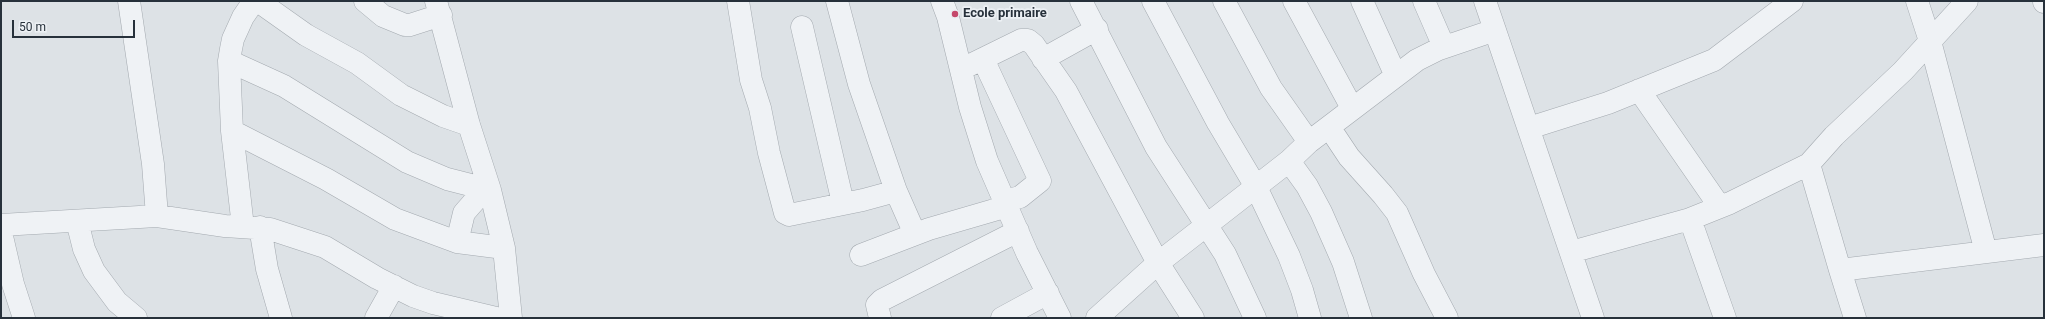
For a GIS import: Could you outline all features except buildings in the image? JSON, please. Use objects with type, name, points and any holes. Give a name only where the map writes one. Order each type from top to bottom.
[{"type":"street","points":[[129,1],[153,164],[157,216]]},
{"type":"street","points":[[254,1],[243,17],[233,39],[229,61],[232,131],[251,227],[267,269],[281,318]]},
{"type":"street","points":[[258,1],[306,35],[357,63],[401,95],[443,116],[469,125]]},
{"type":"street","points":[[365,1],[383,16],[405,25],[410,25],[438,8],[485,189],[504,248],[511,318]]},
{"type":"street","points":[[738,1],[751,80],[760,108],[769,153],[784,212],[789,215],[896,191]]},
{"type":"street","points":[[837,1],[859,84],[896,191],[915,234]]},
{"type":"street","points":[[942,1],[948,17],[962,69],[970,107],[987,161],[1018,231],[1060,318]]},
{"type":"street","points":[[1081,1],[1097,29],[1156,147],[1225,254],[1255,318]]},
{"type":"street","points":[[1153,1],[1218,123],[1256,187],[1289,256],[1302,290],[1310,318]]},
{"type":"street","points":[[1224,1],[1270,88],[1309,142]]},
{"type":"street","points":[[1294,1],[1352,108]]},
{"type":"street","points":[[1362,1],[1396,76]]},
{"type":"street","points":[[1424,1],[1444,47]]},
{"type":"street","points":[[1485,1],[1593,318]]},
{"type":"street","points":[[1529,128],[1601,105],[1714,60],[1792,1]]},
{"type":"street","points":[[1917,1],[1930,41],[1986,252]]},
{"type":"street","points":[[1571,252],[1690,219],[1809,164],[1834,136],[1903,71],[1967,1]]},
{"type":"street","points":[[802,27],[844,203]]},
{"type":"street","points":[[1043,59],[1097,29]]},
{"type":"street","points":[[1097,318],[1158,263],[1289,161],[1309,142],[1352,108],[1417,60],[1444,47],[1495,30]]},
{"type":"street","points":[[962,69],[1021,40],[1028,40],[1031,43],[1066,91],[1158,263],[1193,318]]},
{"type":"street","points":[[861,255],[915,234],[1007,204],[1020,197],[1040,181],[983,59]]},
{"type":"street","points":[[229,61],[284,86],[408,162],[447,179],[485,189]]},
{"type":"street","points":[[1639,90],[1720,206]]},
{"type":"street","points":[[1329,127],[1349,157],[1383,194],[1397,213],[1424,274],[1447,318]]},
{"type":"street","points":[[232,131],[326,178],[394,219],[457,242],[504,248]]},
{"type":"street","points":[[1289,161],[1308,186],[1321,212],[1343,262],[1361,318]]},
{"type":"street","points":[[1809,164],[1840,270],[1856,318]]},
{"type":"street","points":[[457,242],[464,213],[485,189]]},
{"type":"street","points":[[1,225],[157,216],[251,227],[280,232],[325,247],[394,286],[433,303],[496,318]]},
{"type":"street","points":[[1690,219],[1725,318]]},
{"type":"street","points":[[77,221],[84,249],[96,274],[117,302],[136,318]]},
{"type":"street","points":[[880,318],[878,306],[882,300],[1018,231]]},
{"type":"street","points":[[1,232],[13,284],[24,318]]},
{"type":"street","points":[[1840,270],[2044,245]]},
{"type":"street","points":[[376,318],[394,286]]},
{"type":"street","points":[[1002,318],[1048,293]]},
{"type":"place","name":"Ecole primaire","points":[[955,14]]}]
